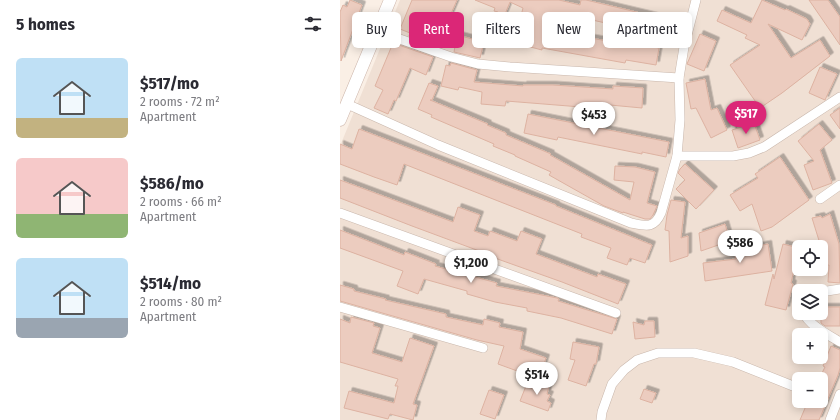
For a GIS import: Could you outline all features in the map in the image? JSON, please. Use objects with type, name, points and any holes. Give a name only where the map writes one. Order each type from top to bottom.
[{"type":"street","points":[[385,12],[390,0]]},
{"type":"street","points":[[370,48],[342,114],[438,145],[624,220],[643,226],[652,225],[658,220],[661,214],[677,156],[680,120],[679,78],[684,47],[696,0]]},
{"type":"street","points":[[401,39],[478,64],[679,78]]},
{"type":"street","points":[[677,156],[733,156],[749,153],[764,147],[840,97]]},
{"type":"street","points":[[820,199],[840,185]]},
{"type":"street","points":[[340,213],[616,313]]},
{"type":"street","points":[[828,291],[840,289]]},
{"type":"street","points":[[340,307],[484,348]]},
{"type":"street","points":[[809,320],[840,342]]},
{"type":"street","points":[[601,420],[602,412],[612,384],[624,370],[637,360],[658,353],[694,353],[733,362],[792,386]]},
{"type":"street","points":[[830,420],[840,394]]},
{"type":"shaded area","points":[[400,0],[840,0],[840,420],[340,420],[340,146],[380,48],[401,48],[401,12],[395,12]]},
{"type":"building","points":[[350,0],[362,5],[359,12],[352,12],[352,32],[341,61],[340,12],[343,5],[347,7]]},
{"type":"building","points":[[412,0],[457,0],[452,12],[409,12],[409,33],[401,29]]},
{"type":"building","points":[[475,0],[559,0],[580,5],[581,0],[586,0],[636,12],[603,12],[603,22],[595,21],[595,12],[542,12],[542,50],[534,48],[534,12],[522,12],[523,8],[510,2],[506,12],[494,11],[495,8]]},
{"type":"building","points":[[762,0],[807,19],[810,24],[802,40],[768,24],[791,58],[820,40],[830,56],[760,108],[730,65],[760,45],[745,38],[747,35],[717,21],[722,10],[751,23]]},
{"type":"building","points":[[809,0],[828,0],[840,17],[840,45]]},
{"type":"building","points":[[700,34],[716,41],[704,71],[687,64]]},
{"type":"building","points":[[464,37],[472,39],[472,48],[482,48],[480,58],[454,52],[455,48],[464,48]]},
{"type":"building","points":[[595,39],[603,40],[603,48],[659,48],[656,65],[626,60],[625,63],[542,48],[595,48]]},
{"type":"building","points":[[401,46],[433,57],[426,75],[410,68],[396,101],[394,100],[388,114],[374,108],[383,90],[375,86],[391,48],[401,48]]},
{"type":"building","points":[[451,63],[477,70],[474,82],[523,86],[553,85],[613,89],[613,86],[643,88],[642,108],[610,105],[609,107],[581,105],[581,107],[506,101],[505,106],[481,104],[482,92],[459,87],[458,90],[441,86],[446,65],[450,66]]},
{"type":"building","points":[[820,67],[837,74],[825,100],[809,93]]},
{"type":"building","points":[[705,79],[711,110],[717,108],[727,130],[711,138],[696,108],[691,109],[686,83]]},
{"type":"building","points":[[429,83],[438,86],[432,100],[430,100],[488,124],[487,125],[506,133],[506,135],[551,154],[550,155],[630,200],[634,182],[614,180],[615,166],[635,167],[655,172],[647,203],[657,206],[653,215],[650,219],[645,219],[604,206],[549,175],[551,172],[493,146],[494,144],[431,117],[432,115],[418,109]]},
{"type":"building","points":[[840,108],[840,129],[830,115]]},
{"type":"building","points":[[528,114],[669,142],[666,157],[642,152],[642,154],[558,137],[557,140],[524,133]]},
{"type":"building","points":[[754,123],[760,140],[738,148],[732,130]]},
{"type":"building","points":[[819,124],[832,140],[820,150],[832,183],[813,190],[804,165],[814,161],[798,141]]},
{"type":"building","points":[[359,129],[556,205],[652,245],[645,263],[630,258],[627,265],[607,258],[611,248],[581,237],[582,234],[404,164],[397,185],[340,164],[340,144],[352,149]]},
{"type":"building","points":[[780,157],[809,200],[772,227],[761,231],[752,204],[740,211],[730,195],[758,178],[755,174]]},
{"type":"building","points":[[685,164],[714,190],[696,209],[676,189],[685,180],[678,173]]},
{"type":"building","points":[[340,180],[453,222],[458,207],[480,215],[474,231],[488,236],[490,231],[517,241],[521,231],[542,239],[536,254],[597,277],[598,274],[626,284],[618,304],[340,198]]},
{"type":"building","points":[[671,200],[685,202],[681,238],[688,236],[688,256],[670,262],[669,231],[665,230]]},
{"type":"building","points":[[830,214],[839,244],[840,283],[828,282],[828,240],[819,240],[812,218],[821,216],[822,218]]},
{"type":"building","points":[[725,224],[730,241],[701,251],[699,233]]},
{"type":"building","points":[[340,230],[404,255],[405,252],[436,264],[435,266],[497,283],[496,286],[557,298],[559,299],[558,301],[617,319],[612,334],[561,318],[527,311],[527,308],[495,302],[467,294],[467,291],[424,279],[418,294],[397,286],[403,271],[340,248]]},
{"type":"building","points":[[768,244],[772,271],[705,281],[703,263],[736,259],[734,250]]},
{"type":"building","points":[[783,244],[792,246],[793,276],[791,283],[793,284],[786,310],[765,305],[773,274],[774,279]]},
{"type":"building","points":[[340,285],[354,289],[354,291],[386,299],[385,300],[446,314],[446,317],[483,325],[484,319],[500,323],[499,327],[523,332],[520,349],[546,358],[541,373],[521,367],[520,372],[498,364],[504,346],[477,340],[340,301]]},
{"type":"building","points":[[828,307],[840,307],[840,326],[825,326],[821,323],[821,320],[828,320]]},
{"type":"building","points":[[351,317],[374,323],[373,326],[380,328],[372,353],[402,362],[410,338],[434,346],[413,404],[417,405],[413,420],[390,414],[388,419],[344,408],[349,391],[394,403],[398,386],[395,386],[398,379],[340,362],[340,319],[350,323]]},
{"type":"building","points":[[645,321],[654,321],[655,337],[635,339],[633,322],[644,325]]},
{"type":"building","points":[[573,342],[599,347],[596,364],[594,364],[586,386],[568,380],[575,360],[570,359]]},
{"type":"building","points":[[831,346],[840,350],[840,368],[828,399],[828,372],[822,372],[825,367],[823,366],[824,364],[828,364],[828,354]]},
{"type":"building","points":[[537,382],[549,386],[547,394],[550,395],[547,401],[551,403],[548,411],[520,401],[526,386],[534,389]]},
{"type":"building","points":[[644,389],[656,393],[652,403],[640,399]]},
{"type":"building","points":[[489,390],[504,395],[495,419],[480,414]]},
{"type":"building","points":[[805,408],[824,408],[819,420],[800,420]]}]
